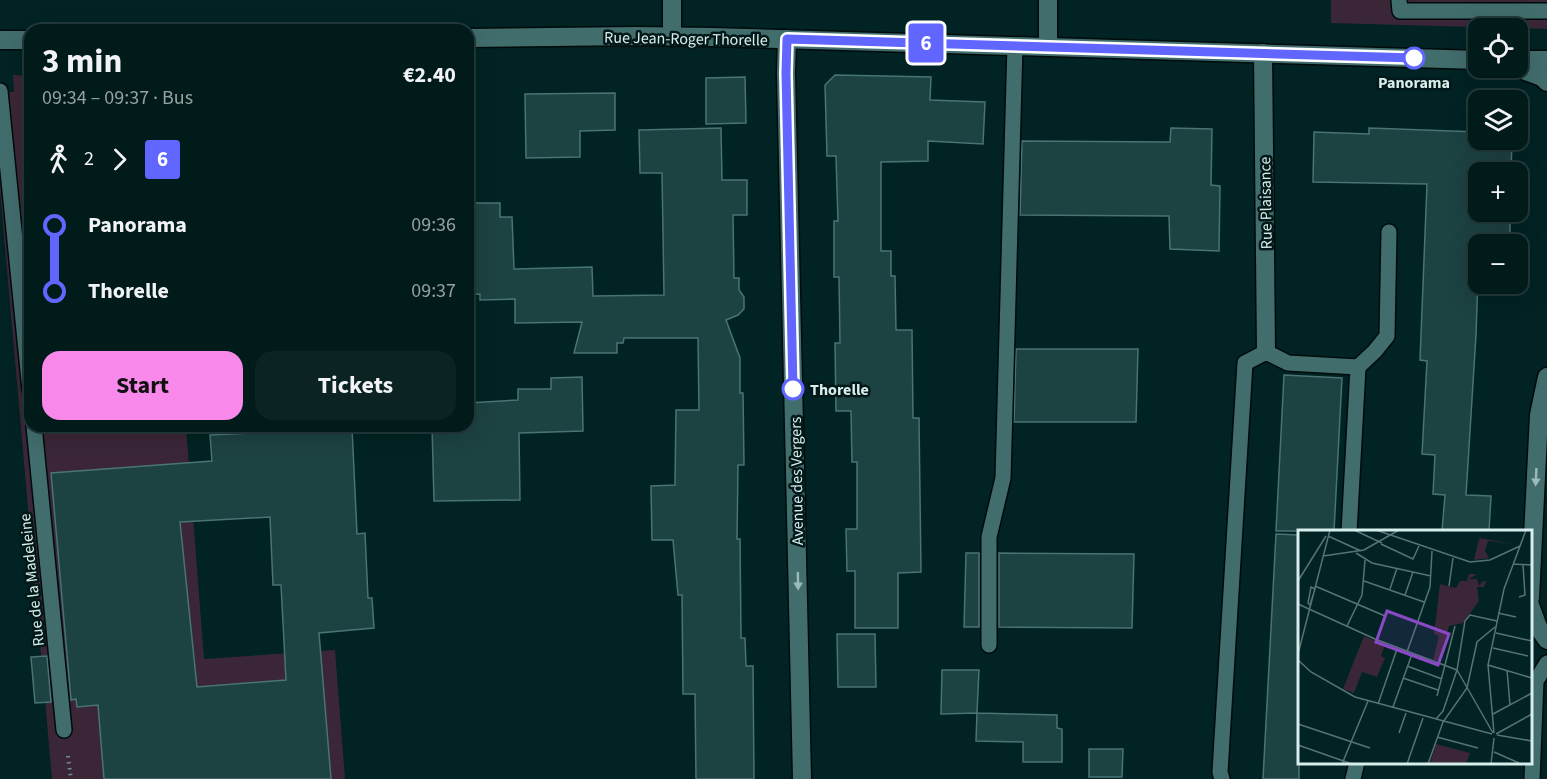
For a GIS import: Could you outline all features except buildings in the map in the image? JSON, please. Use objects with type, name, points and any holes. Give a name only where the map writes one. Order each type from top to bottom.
[{"type":"street","points":[[672,0],[672,37]]},
{"type":"street","points":[[1047,0],[1048,46]]},
{"type":"street","name":"Rue Jean-Roger Thorelle","points":[[474,38],[787,39],[1468,60]]},
{"type":"street","name":"Avenue des Vergers","points":[[787,39],[786,85],[802,779]]},
{"type":"street","points":[[0,40],[24,40]]},
{"type":"street","name":"Rue Plaisance","points":[[1263,53],[1266,352]]},
{"type":"street","points":[[1528,60],[1547,60]]},
{"type":"street","points":[[1528,72],[1542,77],[1547,82]]},
{"type":"street","points":[[1532,557],[1539,415],[1547,378]]},
{"type":"street","points":[[1532,610],[1538,627],[1547,640]]},
{"type":"lane","points":[[1400,6],[1482,6],[1547,10]]},
{"type":"lane","points":[[989,645],[989,537],[1003,478],[1015,45]]},
{"type":"lane","points":[[0,91],[24,330]]},
{"type":"lane","points":[[1348,530],[1358,367],[1375,351],[1386,336],[1389,232]]},
{"type":"lane","points":[[1222,779],[1220,772],[1245,363],[1266,352],[1288,363],[1358,367]]},
{"type":"lane","name":"Rue de la Madeleine","points":[[35,432],[64,730]]},
{"type":"lane","points":[[1532,779],[1536,681],[1547,663]]},
{"type":"lane","points":[[1353,779],[1357,764]]},
{"type":"shaded area","points":[[1331,0],[1547,0],[1547,29],[1528,28],[1528,18],[1468,18],[1468,27],[1331,23]]},
{"type":"shaded area","points":[[13,75],[24,76],[24,432],[186,432],[204,659],[335,650],[345,779],[52,779],[0,191],[0,92],[14,92]]},
{"type":"bus line","name":"6","points":[[793,389],[787,39],[1414,58]]},
{"type":"place","name":"Panorama","points":[[1414,58]]},
{"type":"place","name":"Thorelle","points":[[793,389]]}]
